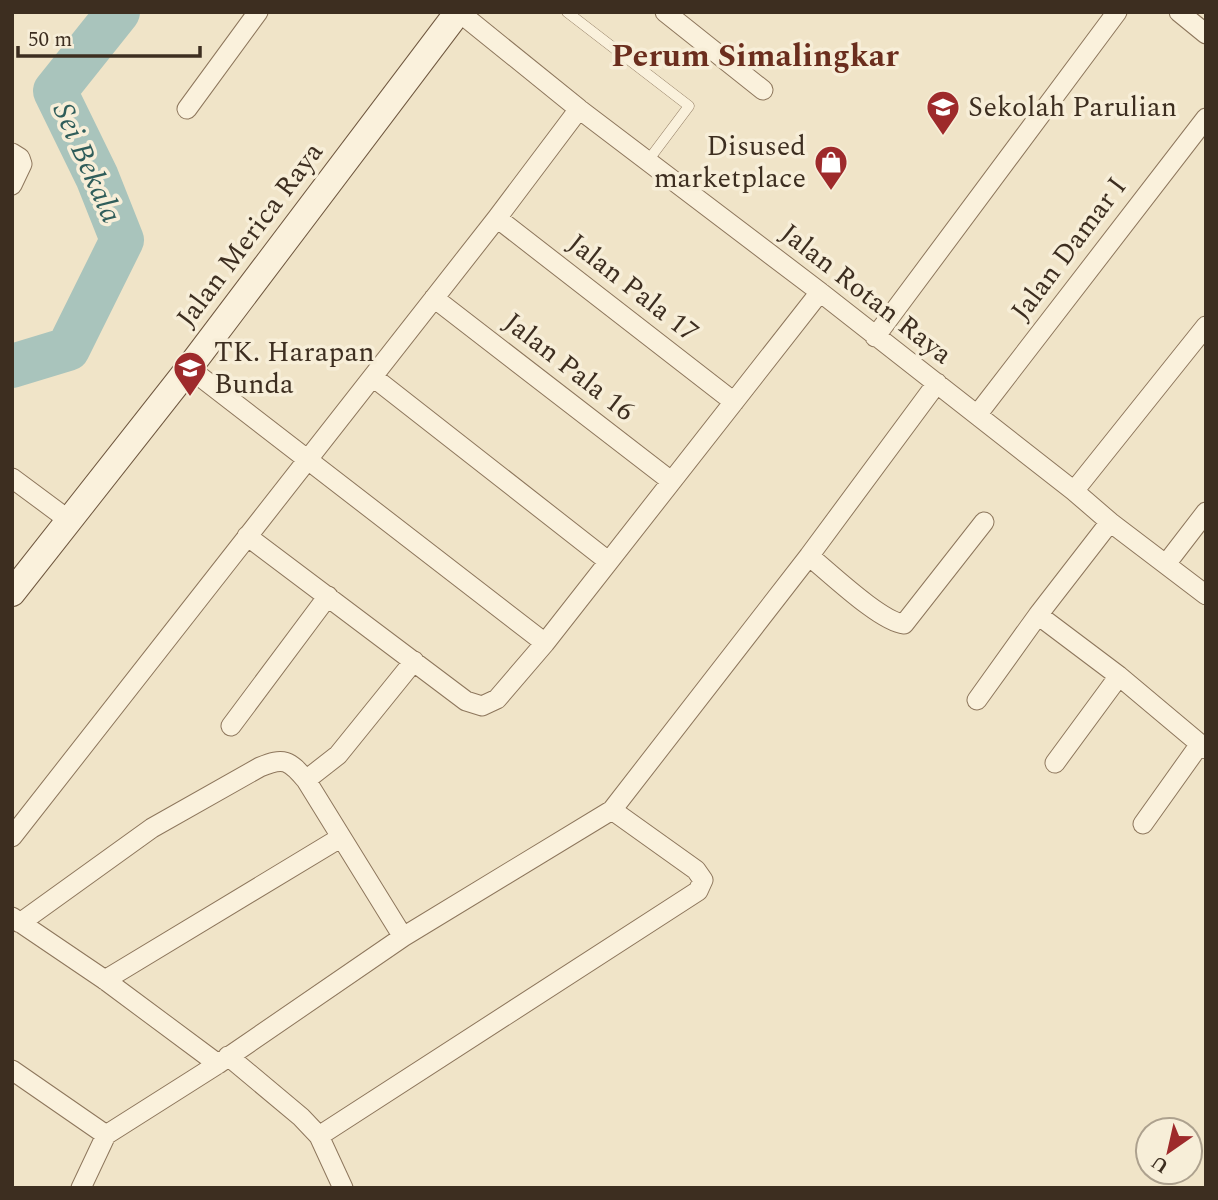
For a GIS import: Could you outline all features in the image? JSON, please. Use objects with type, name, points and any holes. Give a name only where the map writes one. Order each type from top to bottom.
[{"type":"street","points":[[187,109],[258,12]]},
{"type":"street","name":"Jalan Rotan Raya","points":[[458,12],[579,109],[820,292],[1206,595]]},
{"type":"street","name":"Jalan Merica Raya","points":[[12,593],[190,368],[458,12]]},
{"type":"street","points":[[665,12],[763,90]]},
{"type":"street","points":[[875,337],[1117,12]]},
{"type":"street","points":[[1179,12],[1206,34]]},
{"type":"street","points":[[12,837],[497,218],[579,109]]},
{"type":"street","name":"Jalan Damar I","points":[[977,415],[1206,118]]},
{"type":"street","points":[[12,153],[20,158],[22,164],[12,185]]},
{"type":"street","name":"Jalan Pala 17","points":[[497,218],[734,402]]},
{"type":"street","points":[[247,536],[466,701],[482,706],[497,699],[545,643],[820,292]]},
{"type":"street","name":"Jalan Pala 16","points":[[433,298],[671,481]]},
{"type":"street","points":[[1074,491],[1206,326]]},
{"type":"street","points":[[190,368],[545,643]]},
{"type":"street","points":[[373,377],[607,561]]},
{"type":"street","points":[[81,1188],[106,1135],[223,1060],[403,937],[612,810],[809,556],[937,383]]},
{"type":"street","points":[[12,478],[70,521]]},
{"type":"street","points":[[1166,564],[1206,512]]},
{"type":"street","points":[[809,556],[894,623],[904,624],[984,522]]},
{"type":"street","points":[[977,700],[1110,522]]},
{"type":"street","points":[[231,726],[328,596]]},
{"type":"street","points":[[1038,615],[1119,676],[1203,746],[1143,824]]},
{"type":"street","points":[[306,780],[338,755],[414,661]]},
{"type":"street","points":[[1055,763],[1119,676]]},
{"type":"street","points":[[343,1188],[319,1136],[301,1117],[223,1060],[16,920],[152,828],[260,767],[284,760],[295,767],[306,780],[403,937]]},
{"type":"street","points":[[319,1136],[698,891],[703,880],[696,870],[612,810]]},
{"type":"street","points":[[105,981],[341,838]]},
{"type":"street","points":[[12,1070],[106,1135]]},
{"type":"lane","points":[[567,12],[689,106],[647,162]]},
{"type":"waterway","name":"Sei Bekala","points":[[12,366],[68,349],[122,240],[97,177],[55,91],[118,12]]},
{"type":"place","name":"Sekolah Parulian","points":[[943,137]]},
{"type":"place","name":"Disused marketplace","points":[[831,192]]},
{"type":"place","name":"TK. Harapan Bunda","points":[[190,398]]},
{"type":"district","name":"Perum Simalingkar","points":[[755,56]]}]
